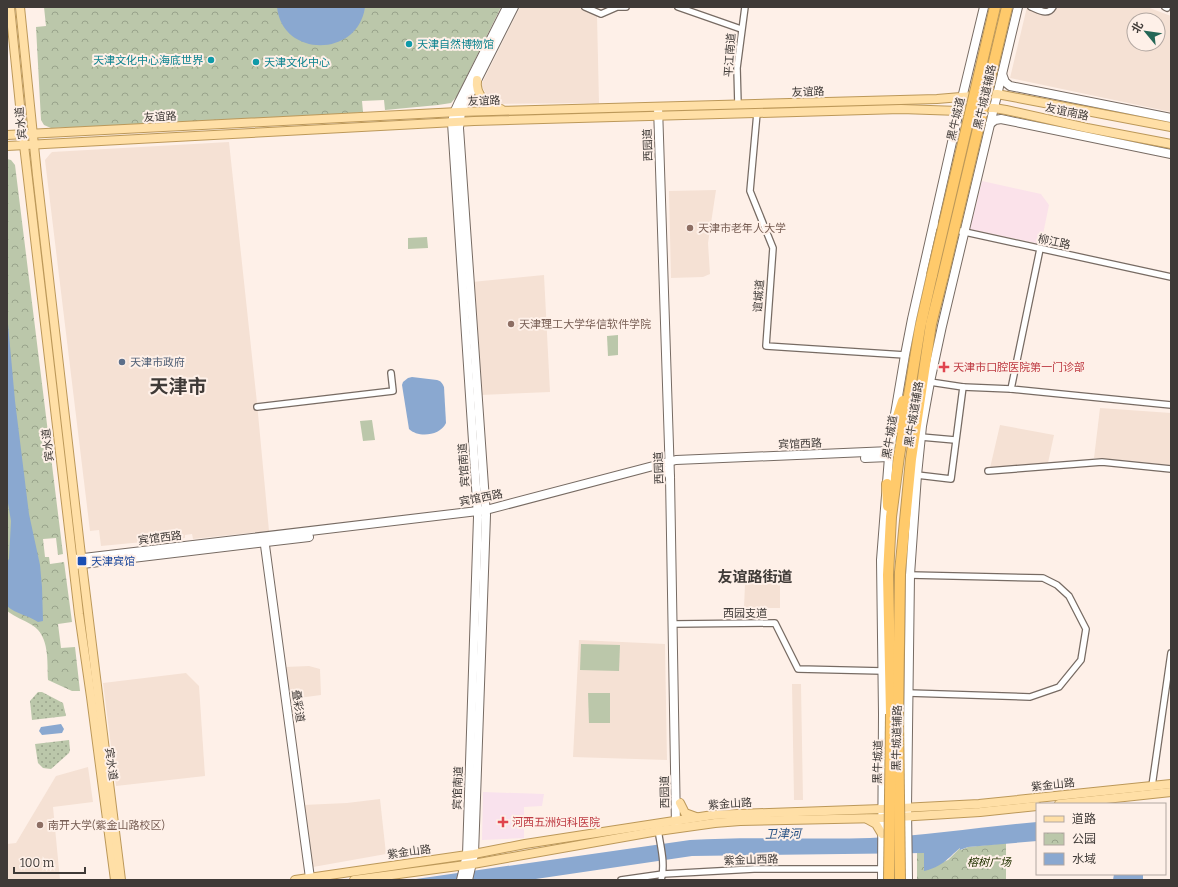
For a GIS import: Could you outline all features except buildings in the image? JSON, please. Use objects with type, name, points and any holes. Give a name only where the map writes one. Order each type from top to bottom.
[{"type":"highway","name":"黑牛城道","points":[[900,880],[895,714],[888,575],[890,538],[899,456],[920,328],[995,7]]},
{"type":"highway","name":"黑牛城道","points":[[889,880],[900,572],[912,459],[931,324],[1007,7]]},
{"type":"highway","points":[[893,431],[912,374]]},
{"type":"highway","points":[[919,408],[922,426]]},
{"type":"highway","points":[[907,505],[917,475]]},
{"type":"highway","points":[[887,484],[890,538]]},
{"type":"main road","name":"宾水道","points":[[10,7],[22,134],[77,562],[115,880]]},
{"type":"main road","name":"宾水道","points":[[20,7],[77,562],[122,880]]},
{"type":"main road","points":[[458,112],[507,7]]},
{"type":"main road","points":[[458,112],[477,80],[514,7]]},
{"type":"main road","name":"黑牛城道辅路","points":[[882,869],[883,671],[881,560],[890,454],[905,355],[933,225],[984,7]]},
{"type":"main road","name":"黑牛城道辅路","points":[[908,880],[907,812],[910,575],[922,426],[930,382],[964,232],[1018,7]]},
{"type":"main road","points":[[1002,74],[1005,82],[1010,86],[1171,118]]},
{"type":"main road","points":[[477,80],[478,92],[488,104],[499,108],[519,111]]},
{"type":"main road","name":"友谊南路","points":[[962,98],[997,94],[1171,127]]},
{"type":"main road","name":"友谊路","points":[[7,146],[660,112],[738,105],[962,98]]},
{"type":"main road","name":"友谊南路","points":[[959,111],[994,108],[1171,144]]},
{"type":"main road","name":"友谊路","points":[[7,135],[458,112],[519,111],[757,113],[901,109],[959,111]]},
{"type":"main road","name":"宾馆南道","points":[[458,112],[456,122],[482,513],[469,864]]},
{"type":"main road","name":"西园道","points":[[660,112],[672,478],[676,623],[678,803],[680,822]]},
{"type":"main road","points":[[990,124],[995,120],[1002,119],[1171,154]]},
{"type":"main road","name":"宾馆西路","points":[[77,562],[482,513],[544,495],[671,464],[890,454]]},
{"type":"main road","points":[[657,467],[667,471],[672,478]]},
{"type":"main road","name":"叠彩道","points":[[265,539],[310,878]]},
{"type":"main road","name":"紫金山路","points":[[882,813],[896,817],[907,812],[1171,784]]},
{"type":"main road","name":"紫金山路","points":[[1068,803],[1171,792]]},
{"type":"main road","points":[[678,803],[685,813],[700,821]]},
{"type":"main road","name":"紫金山路","points":[[354,880],[469,864],[680,822],[700,821],[737,814],[980,812],[1036,806]]},
{"type":"main road","points":[[863,814],[878,826],[882,834]]},
{"type":"main road","points":[[896,817],[903,823],[907,834]]},
{"type":"main road","name":"紫金山路","points":[[295,880],[470,855],[525,844],[658,827]]},
{"type":"main road","points":[[461,880],[469,864]]},
{"type":"main road","points":[[468,880],[469,864]]},
{"type":"main road","points":[[882,869],[882,880]]},
{"type":"street","points":[[585,7],[601,14],[617,7],[626,7]]},
{"type":"street","points":[[678,7],[742,29]]},
{"type":"street","name":"平江南道","points":[[738,105],[737,68],[745,7]]},
{"type":"street","points":[[1030,7],[1047,12],[1053,7]]},
{"type":"street","name":"谊城道","points":[[757,113],[750,191],[772,248],[766,346],[905,355]]},
{"type":"street","name":"柳江路","points":[[933,225],[1171,277]]},
{"type":"street","points":[[1011,389],[1040,249]]},
{"type":"street","points":[[257,407],[393,390],[391,373]]},
{"type":"street","points":[[930,382],[962,387],[1011,389],[1171,405]]},
{"type":"street","points":[[917,475],[951,479],[962,387]]},
{"type":"street","points":[[921,437],[955,440]]},
{"type":"street","points":[[988,471],[1102,462],[1171,468]]},
{"type":"street","points":[[908,693],[1030,697],[1059,687],[1081,660],[1086,629],[1069,596],[1057,585],[1043,578],[910,575]]},
{"type":"street","name":"西园支道","points":[[676,623],[775,622],[798,669],[883,671]]},
{"type":"street","points":[[1152,786],[1171,654]]},
{"type":"street","points":[[658,827],[663,863],[663,874],[661,880]]},
{"type":"street","name":"紫金山西路","points":[[621,880],[663,874],[754,869],[882,869]]},
{"type":"shaded area","points":[[520,7],[581,7],[597,15],[599,103],[492,104],[481,85]]},
{"type":"shaded area","points":[[1027,7],[1147,7],[1160,12],[1126,12],[1126,52],[1166,52],[1166,14],[1171,16],[1171,112],[1010,78]]},
{"type":"shaded area","name":"天津市政府","points":[[229,142],[269,531],[193,539],[192,534],[185,535],[185,538],[101,546],[99,530],[90,531],[45,160],[52,152]]},
{"type":"shaded area","points":[[982,181],[1041,194],[1049,205],[1041,244],[970,229]]},
{"type":"shaded area","name":"天津市老年人大学","points":[[716,190],[708,243],[710,274],[703,277],[671,278],[669,191]]},
{"type":"shaded area","name":"天津理工大学华信软件学院","points":[[544,275],[550,392],[480,395],[472,282]]},
{"type":"shaded area","points":[[1100,408],[1171,413],[1171,465],[1094,458]]},
{"type":"shaded area","points":[[1000,425],[1054,435],[1048,463],[990,468]]},
{"type":"shaded area","points":[[780,583],[780,608],[744,608],[745,584]]},
{"type":"shaded area","points":[[579,640],[665,644],[667,760],[573,757]]},
{"type":"shaded area","points":[[309,666],[320,669],[321,695],[291,699],[285,667]]},
{"type":"shaded area","points":[[186,673],[199,686],[205,776],[116,786],[103,683]]},
{"type":"shaded area","points":[[792,684],[801,684],[803,800],[794,800]]},
{"type":"shaded area","name":"南开大学(紫金山路校区)","points":[[88,767],[93,802],[53,807],[60,880],[7,880],[7,844],[16,843],[56,776]]},
{"type":"shaded area","name":"河西五洲妇科医院","points":[[483,792],[544,794],[542,806],[524,807],[524,838],[482,840]]},
{"type":"shaded area","points":[[380,799],[386,854],[313,867],[303,805],[347,803]]},
{"type":"green space","name":"天津文化中心","points":[[44,7],[501,7],[457,96],[451,103],[385,110],[384,100],[362,101],[363,112],[312,118],[51,128],[44,125],[41,120],[36,27],[46,26]]},
{"type":"green space","points":[[7,159],[11,160],[15,165],[63,554],[58,555],[56,538],[43,539],[45,557],[49,557],[50,564],[64,562],[72,622],[58,624],[61,648],[75,647],[80,691],[72,691],[48,680],[45,642],[42,636],[32,625],[7,611]]},
{"type":"green space","points":[[427,237],[428,248],[408,249],[408,238]]},
{"type":"green space","points":[[618,335],[618,355],[608,356],[607,336]]},
{"type":"green space","points":[[372,420],[375,440],[363,441],[360,421]]},
{"type":"green space","points":[[581,644],[620,645],[619,671],[580,670]]},
{"type":"green space","points":[[38,692],[42,692],[63,703],[66,716],[32,720],[30,701]]},
{"type":"green space","points":[[588,693],[610,693],[610,723],[589,723]]},
{"type":"green space","points":[[69,740],[69,753],[51,769],[43,768],[38,763],[35,744]]},
{"type":"green space","name":"榕树广场","points":[[1006,843],[1006,880],[917,880],[917,853],[925,853],[924,870],[948,860],[960,848],[961,850],[968,847]]},
{"type":"water","points":[[277,7],[365,7],[359,24],[349,36],[335,43],[320,45],[305,43],[292,36],[282,24]]},
{"type":"water","points":[[7,313],[15,401],[29,514],[40,565],[43,621],[38,622],[14,611],[7,606],[7,562],[9,559],[11,521],[7,497]]},
{"type":"water","points":[[412,377],[437,380],[443,384],[446,423],[439,431],[429,434],[418,434],[409,429],[402,385],[408,378]]},
{"type":"water","points":[[61,724],[64,729],[62,733],[42,735],[39,731],[41,727]]},
{"type":"water","points":[[1036,822],[1036,841],[968,847],[960,850],[960,848],[940,865],[924,871],[924,853],[692,856],[529,880],[409,880],[690,840],[735,838],[870,838]]},
{"type":"water","points":[[1114,875],[1143,875],[1143,880],[1113,880]]},
{"type":"place","name":"天津自然博物馆","points":[[409,44]]},
{"type":"place","name":"天津文化中心海底世界","points":[[211,60]]},
{"type":"place","name":"天津文化中心","points":[[256,62]]},
{"type":"place","name":"天津市老年人大学","points":[[690,228]]},
{"type":"place","name":"天津理工大学华信软件学院","points":[[511,324]]},
{"type":"place","name":"天津市政府","points":[[122,362]]},
{"type":"place","name":"天津市口腔医院第一门诊部","points":[[944,367]]},
{"type":"place","name":"天津宾馆","points":[[82,561]]},
{"type":"place","name":"河西五洲妇科医院","points":[[503,822]]},
{"type":"place","name":"南开大学(紫金山路校区)","points":[[40,825]]},
{"type":"district","name":"天津市","points":[[178,386]]},
{"type":"district","name":"友谊路街道","points":[[755,577]]},
{"type":"water label","name":"卫津河","points":[[783,834]]}]
